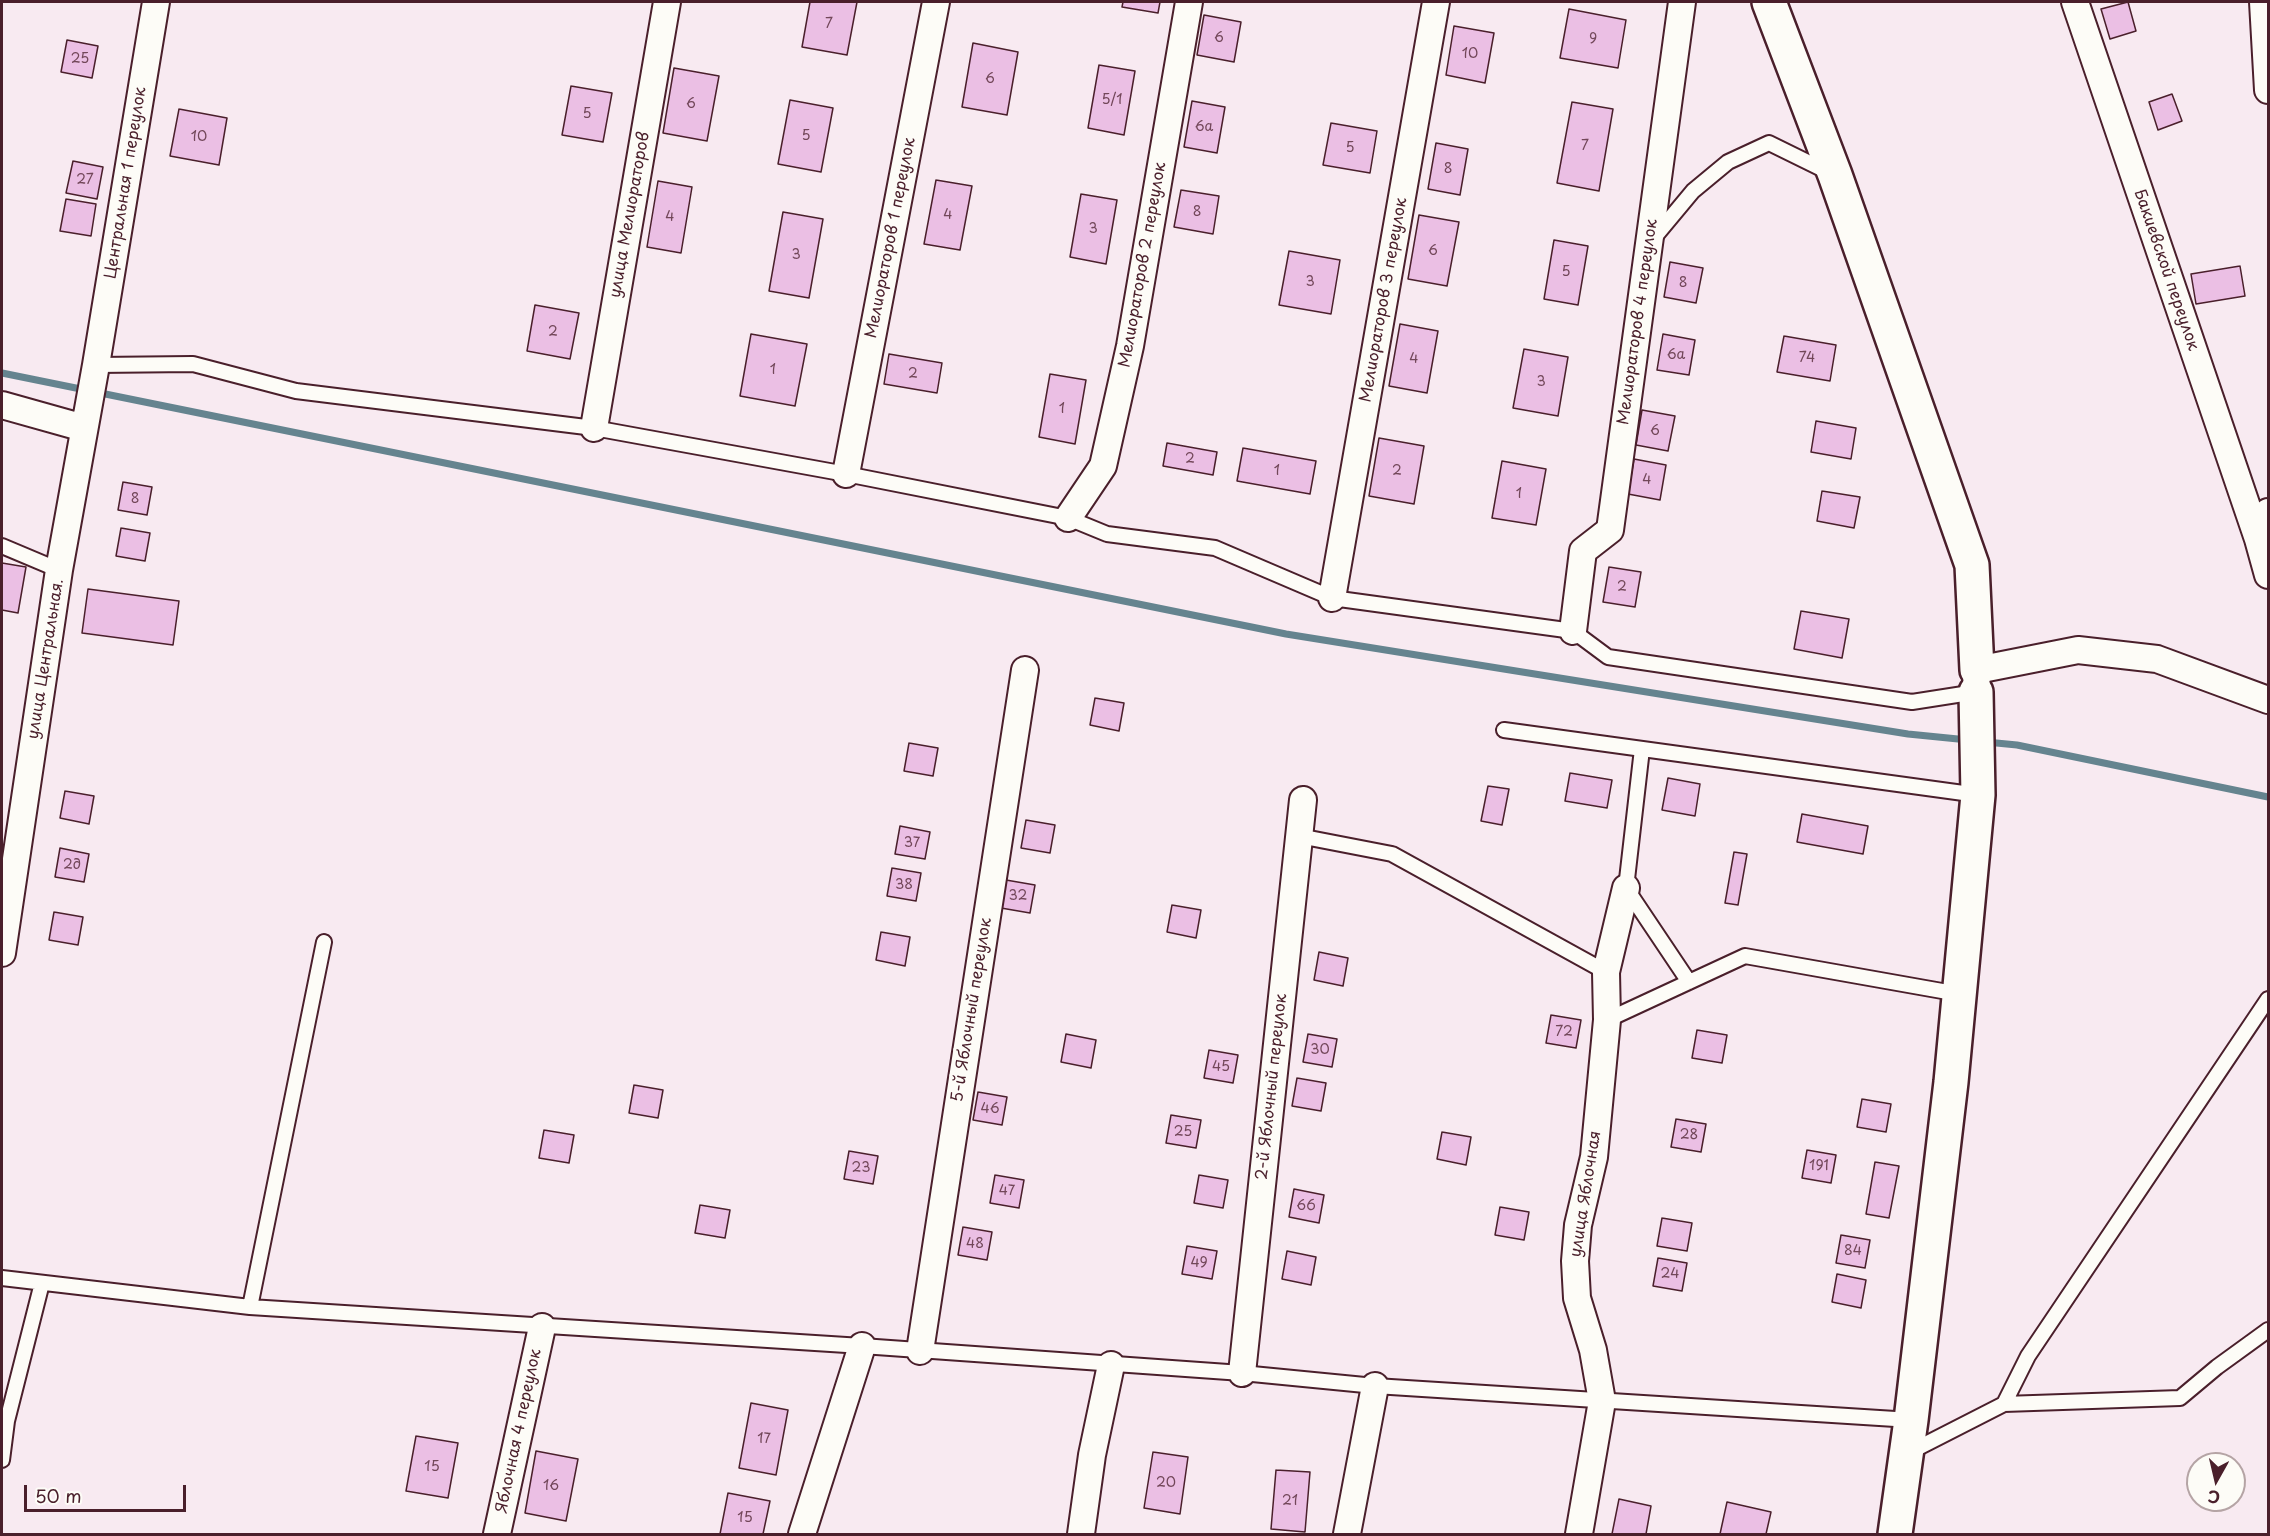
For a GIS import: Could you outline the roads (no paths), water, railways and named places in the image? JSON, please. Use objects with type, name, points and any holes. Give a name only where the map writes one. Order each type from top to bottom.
[{"type":"street","name":"Центральная 1 переулок","points":[[96,365],[156,2]]},
{"type":"street","name":"улица Мелиораторов","points":[[594,428],[667,2]]},
{"type":"street","name":"Мелиораторов 1 переулок","points":[[846,474],[936,2]]},
{"type":"street","name":"Мелиораторов 2 переулок","points":[[1068,518],[1103,466],[1130,346],[1189,2]]},
{"type":"street","name":"Мелиораторов 3 переулок","points":[[1332,598],[1436,2]]},
{"type":"street","name":"Мелиораторов 4 переулок","points":[[1573,631],[1582,550],[1610,530],[1682,2]]},
{"type":"street","points":[[1769,2],[1834,175],[1972,565],[1977,681],[1978,795],[1959,994],[1911,1420],[1895,1534]]},
{"type":"street","name":"Бакиевской переулок","points":[[2075,2],[2258,539],[2268,575]]},
{"type":"street","points":[[2264,2],[2268,90]]},
{"type":"street","name":"улица Центральная.","points":[[2,953],[59,570],[96,365]]},
{"type":"street","points":[[2,405],[84,428]]},
{"type":"street","points":[[2258,539],[2268,512]]},
{"type":"street","points":[[1977,681],[2078,650],[2157,659],[2268,700]]},
{"type":"street","name":"5-й Яблочный переулок","points":[[920,1351],[1025,670]]},
{"type":"street","name":"2-й Яблочный переулок","points":[[1242,1373],[1303,800]]},
{"type":"street","name":"улица Яблочная","points":[[1580,1534],[1602,1401],[1593,1350],[1577,1298],[1575,1261],[1578,1225],[1594,1157],[1607,1020],[1606,972],[1626,888]]},
{"type":"street","name":"Яблочная 4 переулок","points":[[497,1534],[542,1327]]},
{"type":"street","points":[[802,1534],[862,1346]]},
{"type":"street","points":[[1081,1534],[1092,1455],[1111,1365]]},
{"type":"street","points":[[1347,1534],[1375,1386]]},
{"type":"lane","points":[[1648,245],[1693,191],[1728,162],[1769,143],[1834,175]]},
{"type":"lane","points":[[96,365],[193,364],[296,391],[594,428],[846,474],[1068,518],[1107,534],[1215,548],[1332,598],[1573,631],[1608,657],[1912,702],[1977,681]]},
{"type":"lane","points":[[2,546],[59,570]]},
{"type":"lane","points":[[1504,730],[1978,795]]},
{"type":"lane","points":[[1642,749],[1626,888],[1689,982]]},
{"type":"lane","points":[[1299,836],[1392,855],[1606,972]]},
{"type":"lane","points":[[250,1308],[324,942]]},
{"type":"lane","points":[[1607,1020],[1745,956],[1959,994]]},
{"type":"lane","points":[[2004,1404],[2028,1356],[2268,999]]},
{"type":"lane","points":[[2,1278],[250,1308],[862,1346],[1242,1373],[1375,1386],[1911,1420]]},
{"type":"lane","points":[[2,1460],[7,1421],[42,1283]]},
{"type":"lane","points":[[1907,1453],[2004,1404],[2180,1398],[2217,1367],[2268,1330]]},
{"type":"waterway","points":[[2,373],[1286,634],[1908,734],[1968,740]]},
{"type":"waterway","points":[[1986,742],[2017,745],[2268,797]]}]
